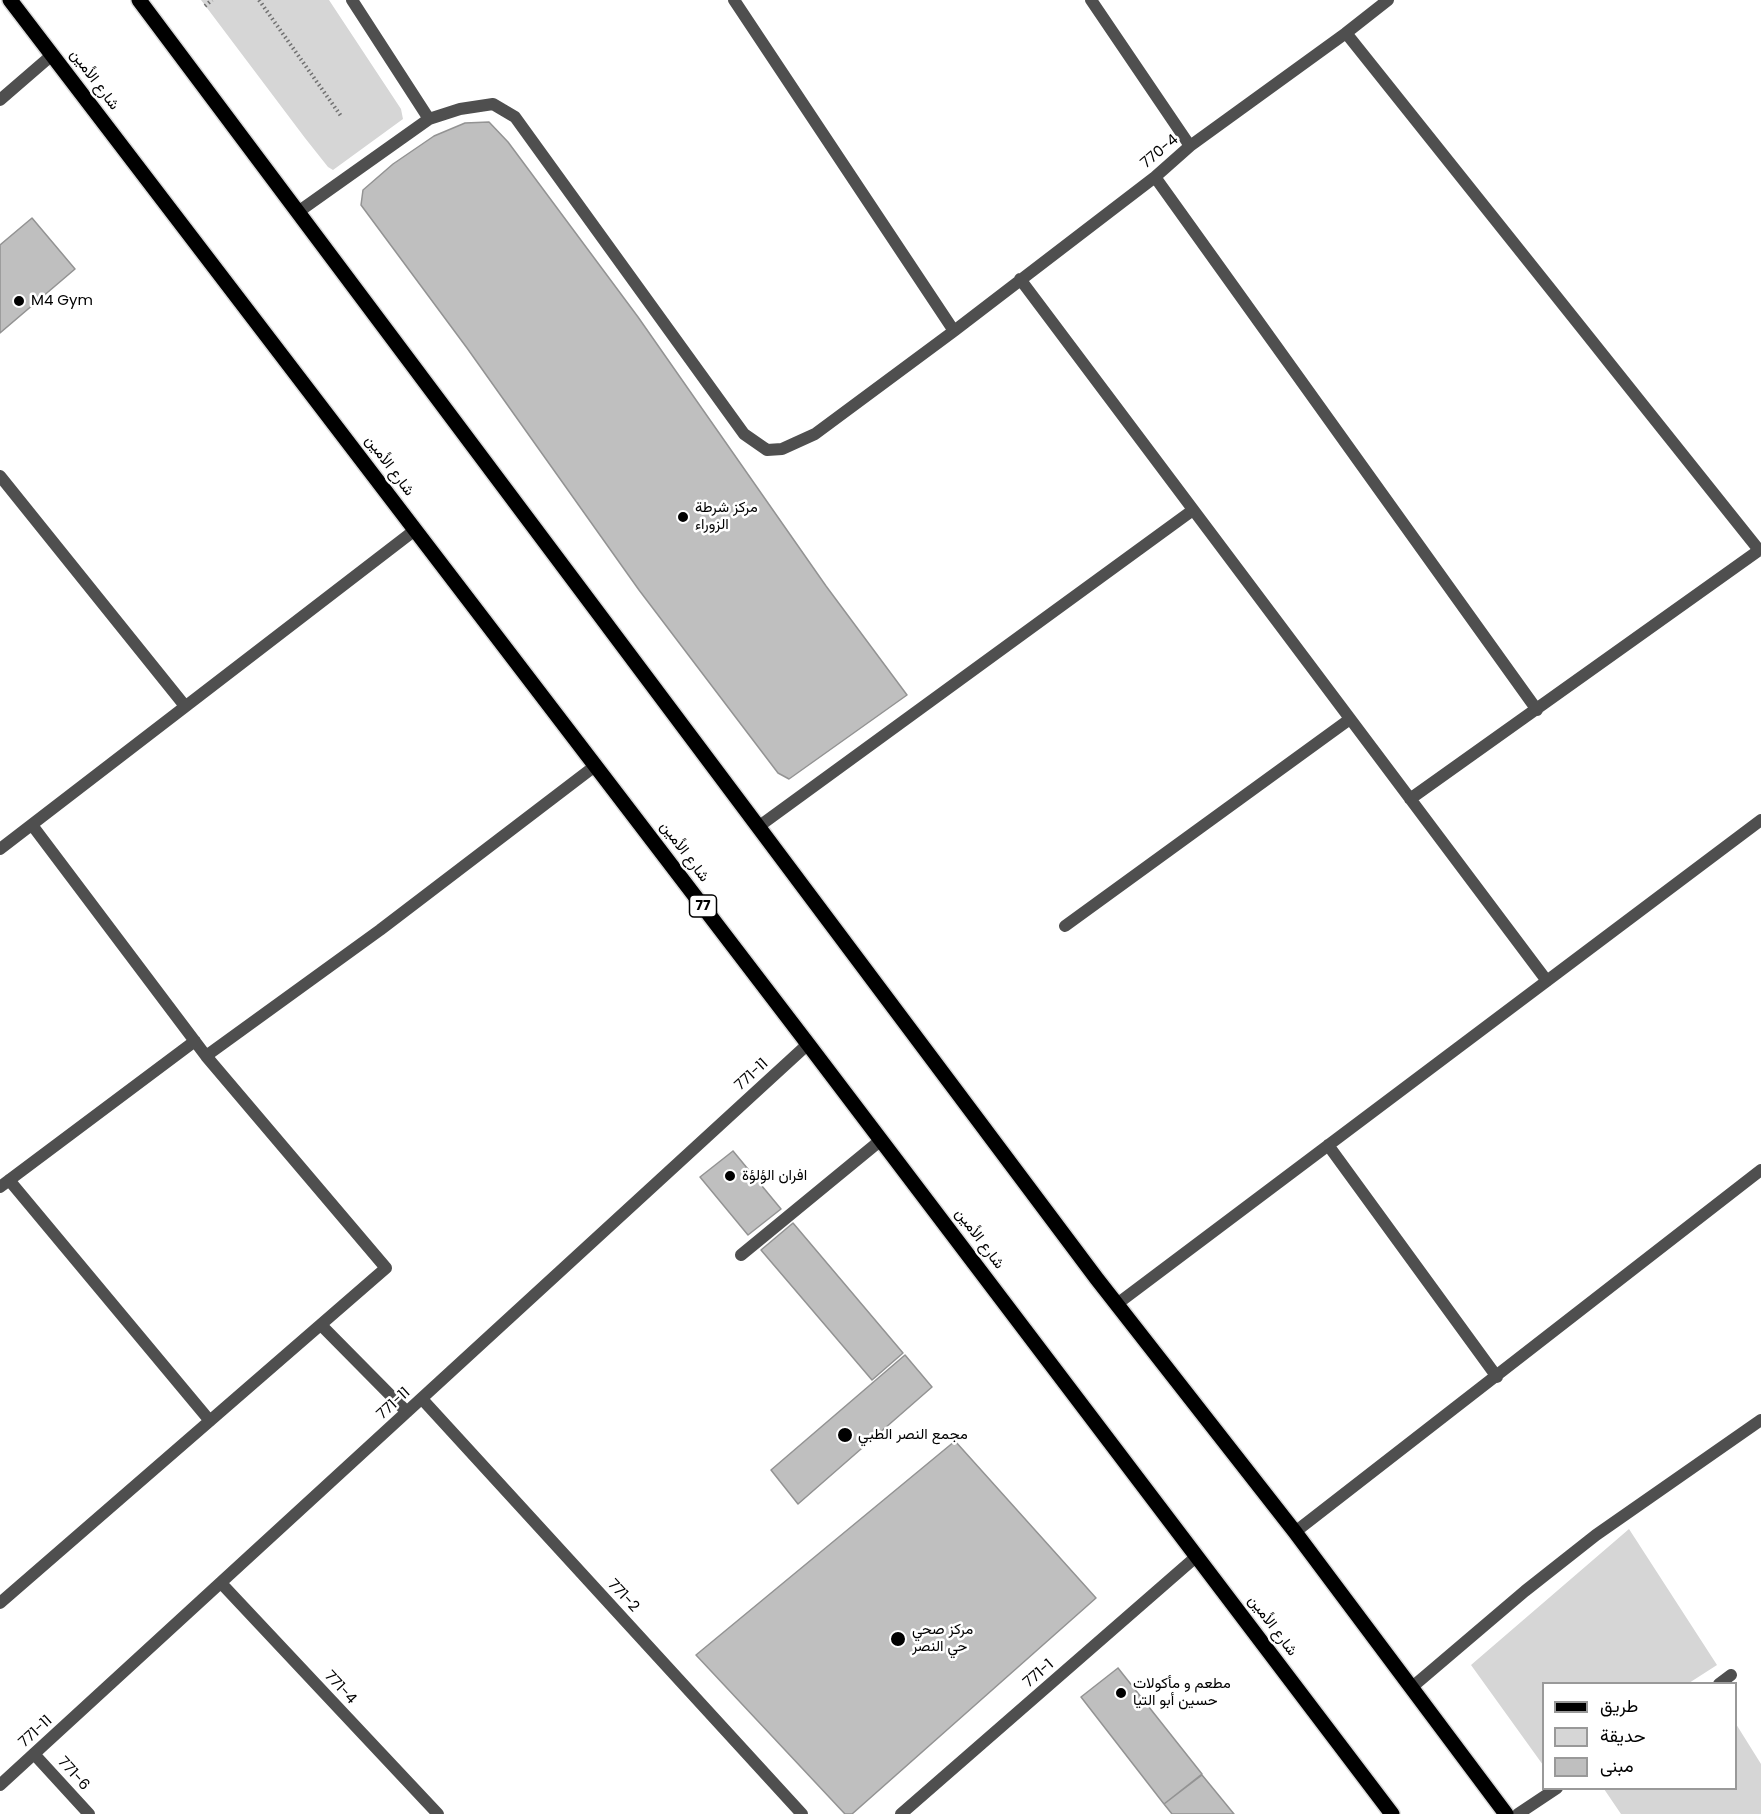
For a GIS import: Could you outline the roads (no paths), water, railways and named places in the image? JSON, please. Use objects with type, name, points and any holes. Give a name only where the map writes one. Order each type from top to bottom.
[{"type":"main road","name":"شارع الأمين","points":[[10,0],[808,1044],[1392,1814]]},
{"type":"main road","points":[[139,0],[1117,1304],[1295,1532],[1506,1814]]},
{"type":"street","points":[[298,212],[429,119],[352,0]]},
{"type":"street","points":[[734,0],[954,332]]},
{"type":"street","points":[[1090,0],[1190,146]]},
{"type":"street","name":"770-4","points":[[429,119],[460,109],[493,104],[515,117],[735,423],[744,434],[767,450],[782,449],[815,434],[954,332],[1155,177],[1190,146],[1388,0]]},
{"type":"street","points":[[1346,33],[1760,549],[1410,799]]},
{"type":"street","points":[[0,100],[51,55]]},
{"type":"street","points":[[1155,177],[1537,710]]},
{"type":"street","points":[[1020,279],[1547,981]]},
{"type":"street","points":[[0,476],[185,706]]},
{"type":"street","points":[[758,827],[1193,510]]},
{"type":"street","points":[[0,849],[415,530]]},
{"type":"street","points":[[1065,926],[1350,719]]},
{"type":"street","points":[[206,1056],[380,930],[595,766]]},
{"type":"street","points":[[1117,1304],[1761,820]]},
{"type":"street","points":[[0,1603],[386,1268],[206,1056],[32,825]]},
{"type":"street","points":[[195,1041],[5,1184],[210,1421]]},
{"type":"street","name":"771-11","points":[[0,1785],[808,1044]]},
{"type":"street","points":[[741,1255],[881,1140]]},
{"type":"street","points":[[1328,1145],[1497,1377]]},
{"type":"street","points":[[1295,1532],[1761,1170]]},
{"type":"street","points":[[321,1325],[407,1413]]},
{"type":"street","name":"771-2","points":[[422,1399],[802,1814]]},
{"type":"street","points":[[1411,1688],[1525,1591],[1596,1535],[1761,1420]]},
{"type":"street","name":"771-1","points":[[901,1814],[1197,1556]]},
{"type":"street","name":"771-4","points":[[221,1583],[438,1814]]},
{"type":"street","points":[[1720,1682],[1731,1675]]},
{"type":"street","name":"771-6","points":[[34,1754],[89,1814]]},
{"type":"street","points":[[1518,1814],[1554,1790]]},
{"type":"place","name":"M4 Gym","points":[[19,301]]},
{"type":"place","name":"مركز شرطة الزوراء","points":[[683,517]]},
{"type":"place","name":"افران الؤلؤة","points":[[730,1176]]},
{"type":"place","name":"مجمع النصر الطبي","points":[[845,1435]]},
{"type":"place","name":"مركز صحي حي النصر","points":[[898,1639]]},
{"type":"place","name":"مطعم و مأكولات حسين أبو التيا","points":[[1121,1693]]}]
